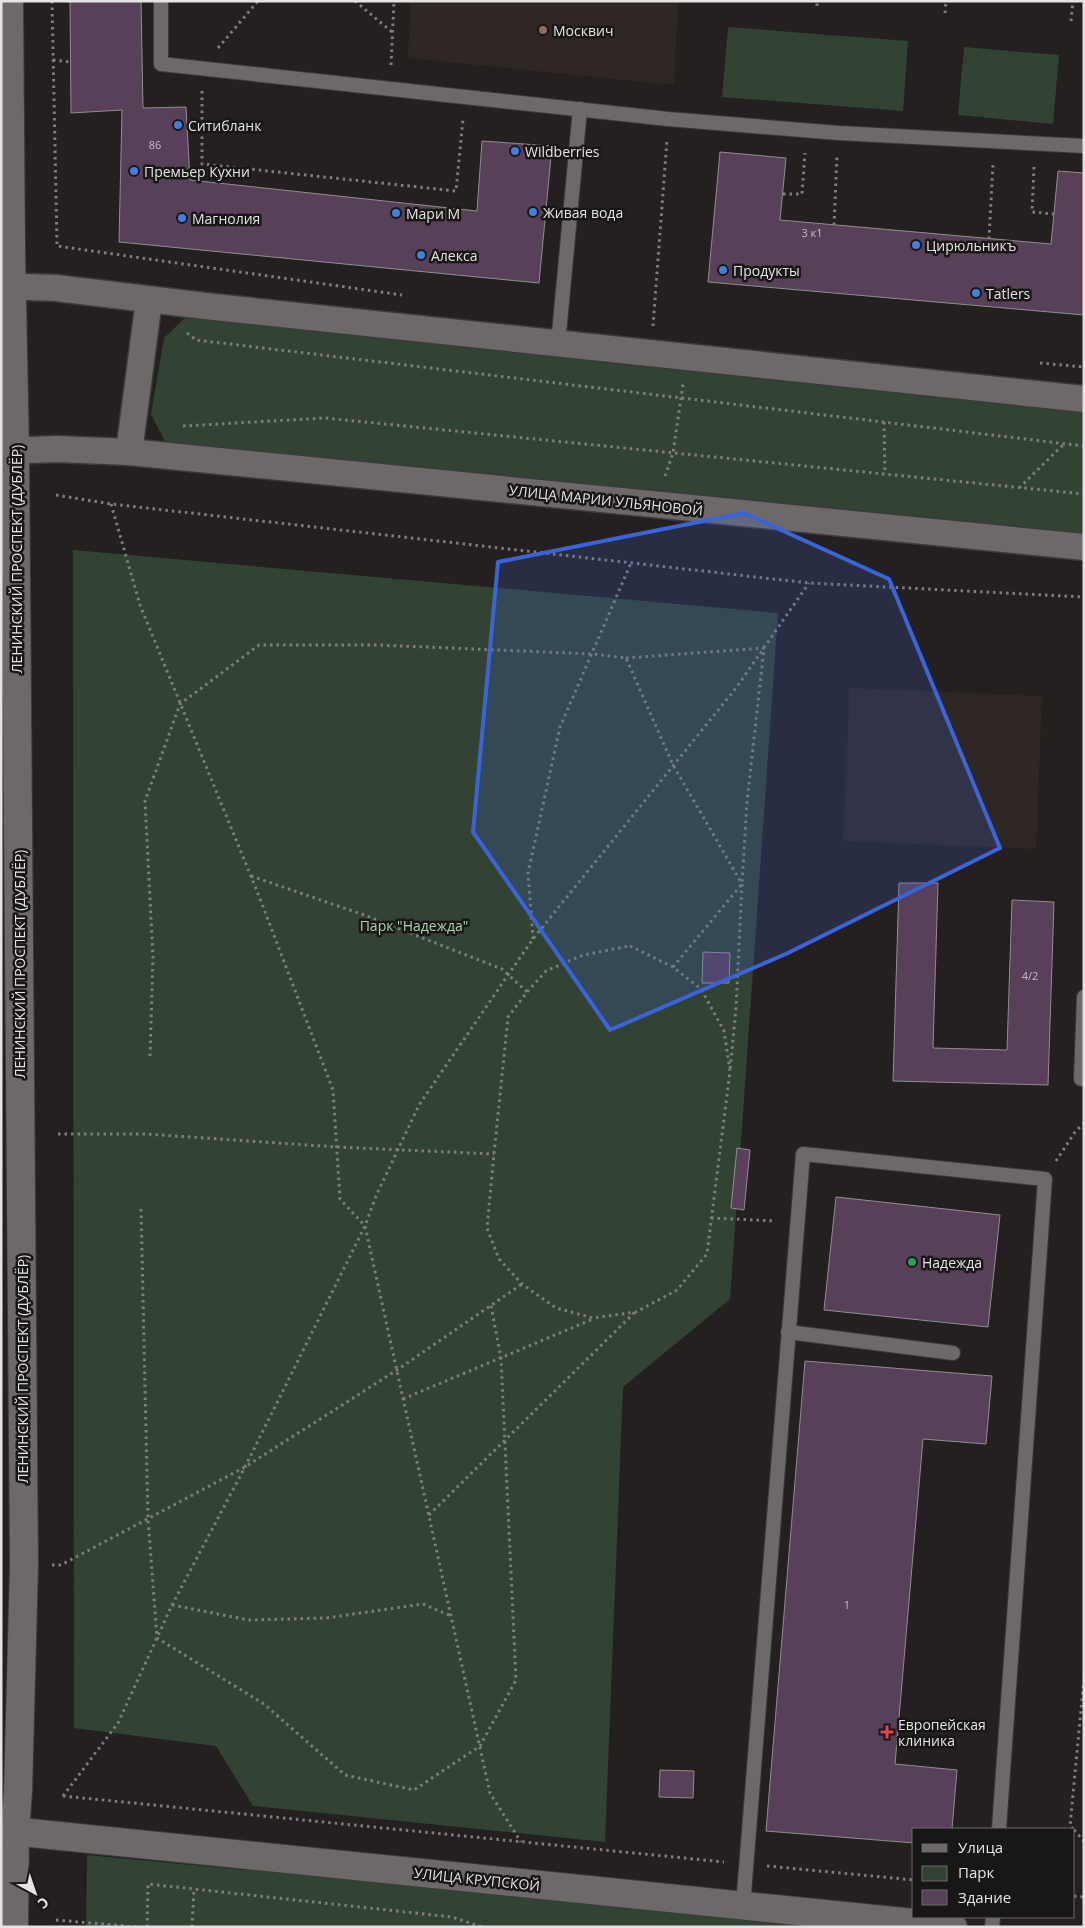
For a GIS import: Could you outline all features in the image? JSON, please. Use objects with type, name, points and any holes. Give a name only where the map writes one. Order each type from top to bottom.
[{"type":"street","name":"ЛЕНИНСКИЙ ПРОСПЕКТ (ДУБЛЁР)","points":[[9,1],[8,451],[24,1565],[18,1792],[8,1832],[14,1927]]},
{"type":"street","points":[[7,286],[56,288],[149,300],[1084,400]]},
{"type":"street","points":[[129,452],[149,300]]},
{"type":"street","name":"УЛИЦА МАРИИ УЛЬЯНОВОЙ","points":[[8,451],[57,449],[129,452],[1084,548]]},
{"type":"street","name":"УЛИЦА КРУПСКОЙ","points":[[8,1832],[953,1927]]},
{"type":"lane","points":[[161,1],[161,64],[580,108],[668,120],[839,133],[1084,146]]},
{"type":"lane","points":[[558,344],[580,108]]},
{"type":"lane","points":[[1081,1079],[1084,998]]},
{"type":"lane","points":[[743,1906],[803,1154],[1045,1179],[999,1828]]},
{"type":"lane","points":[[788,1332],[953,1353]]},
{"type":"path","points":[[52,1],[57,246]]},
{"type":"path","points":[[258,1],[202,68],[202,164],[456,191],[465,96]]},
{"type":"path","points":[[355,1],[392,32]]},
{"type":"path","points":[[390,89],[394,1]]},
{"type":"path","points":[[945,13],[946,1]]},
{"type":"path","points":[[1071,21],[1073,1]]},
{"type":"path","points":[[53,60],[70,62]]},
{"type":"path","points":[[653,327],[668,120]]},
{"type":"path","points":[[783,194],[802,194],[807,130]]},
{"type":"path","points":[[834,225],[839,133]]},
{"type":"path","points":[[989,239],[994,140]]},
{"type":"path","points":[[1036,144],[1032,212],[1054,214]]},
{"type":"path","points":[[182,329],[196,340],[1084,446]]},
{"type":"path","points":[[654,504],[673,453],[688,358]]},
{"type":"path","points":[[176,427],[325,418],[1084,494]]},
{"type":"path","points":[[884,422],[885,474]]},
{"type":"path","points":[[1019,488],[1064,444]]},
{"type":"path","points":[[56,495],[111,504],[809,583],[1084,597]]},
{"type":"path","points":[[111,504],[140,606],[251,876],[333,1090],[340,1199],[365,1226],[490,1794],[521,1842]]},
{"type":"path","points":[[533,939],[528,873],[560,727],[631,563]]},
{"type":"path","points":[[809,583],[736,688],[533,939],[419,1104],[376,1196],[365,1226],[245,1467],[172,1605],[118,1723],[63,1796],[912,1880]]},
{"type":"path","points":[[150,1056],[153,957],[145,801],[180,704],[259,645],[378,645],[593,654],[626,658],[764,648]]},
{"type":"path","points":[[429,1515],[636,1312],[677,1290],[707,1254],[736,1008],[747,802],[764,648]]},
{"type":"path","points":[[626,658],[673,766],[742,884]]},
{"type":"path","points":[[251,876],[364,915],[502,969],[527,992]]},
{"type":"path","points":[[673,967],[742,884]]},
{"type":"path","points":[[593,1318],[556,1308],[522,1284],[499,1260],[487,1228],[508,1017],[546,971],[583,955],[630,946],[673,967],[701,989],[724,1031],[730,1070]]},
{"type":"path","points":[[1045,1179],[1075,1132],[1084,1123]]},
{"type":"path","points":[[58,1134],[146,1134],[337,1147],[494,1154]]},
{"type":"path","points":[[141,1209],[148,1519],[157,1638]]},
{"type":"path","points":[[711,1218],[797,1222]]},
{"type":"path","points":[[61,1565],[245,1467],[396,1370],[522,1284]]},
{"type":"path","points":[[157,1638],[264,1704],[345,1775],[414,1790],[480,1746],[516,1680],[501,1358],[491,1306]]},
{"type":"path","points":[[403,1399],[593,1318],[636,1312]]},
{"type":"path","points":[[172,1605],[248,1620],[326,1618],[423,1604],[451,1616]]},
{"type":"path","points":[[1072,1828],[1070,1826],[1084,1678]]},
{"type":"path","points":[[1075,1832],[1084,1841]]},
{"type":"path","points":[[147,1927],[148,1884],[452,1917],[482,1927]]},
{"type":"path","points":[[192,1927],[194,1888]]},
{"type":"path","points":[[56,1920],[137,1927]]},
{"type":"highlighted area","points":[[744,513],[889,579],[1000,848],[788,953],[610,1030],[473,832],[498,562]]},
{"type":"shaded area","name":"Москвич","points":[[411,1],[678,1],[674,85],[408,58]]},
{"type":"shaded area","points":[[850,688],[1042,696],[1036,849],[843,841]]},
{"type":"green space","points":[[728,27],[908,41],[903,111],[722,97]]},
{"type":"green space","points":[[964,47],[1059,55],[1053,124],[958,115]]},
{"type":"green space","points":[[189,314],[1084,400],[1084,538],[170,451],[151,414],[164,338]]},
{"type":"green space","name":"Парк \"Надежда\"","points":[[73,550],[778,613],[730,1299],[623,1387],[605,1842],[253,1806],[216,1746],[74,1728]]},
{"type":"green space","points":[[87,1855],[247,1869],[829,1927],[86,1927]]},
{"type":"building","points":[[70,1],[141,1],[143,108],[186,107],[190,180],[477,211],[482,141],[552,146],[539,283],[119,242],[122,110],[71,113]]},
{"type":"building","points":[[720,152],[786,158],[780,220],[1051,244],[1058,171],[1084,173],[1084,315],[708,282]]},
{"type":"building","points":[[899,883],[938,883],[933,1048],[1007,1050],[1012,900],[1054,902],[1048,1085],[893,1081]]},
{"type":"building","points":[[703,952],[730,953],[729,983],[702,983]]},
{"type":"building","points":[[737,1148],[750,1150],[744,1210],[731,1208]]},
{"type":"building","name":"Надежда","points":[[836,1197],[1000,1215],[988,1327],[824,1310]]},
{"type":"building","points":[[805,1361],[992,1376],[986,1444],[923,1439],[895,1764],[957,1770],[952,1828],[912,1828],[912,1843],[766,1831]]},
{"type":"building","points":[[660,1770],[694,1771],[693,1798],[659,1797]]},
{"type":"place","name":"Москвич","points":[[543,30]]},
{"type":"place","name":"Ситибланк","points":[[178,125]]},
{"type":"place","name":"Wildberries","points":[[515,151]]},
{"type":"place","name":"Премьер Кухни","points":[[134,171]]},
{"type":"place","name":"Живая вода","points":[[533,212]]},
{"type":"place","name":"Мари М","points":[[396,213]]},
{"type":"place","name":"Магнолия","points":[[182,218]]},
{"type":"place","name":"Цирюльникъ","points":[[916,245]]},
{"type":"place","name":"Алекса","points":[[421,255]]},
{"type":"place","name":"Продукты","points":[[723,270]]},
{"type":"place","name":"Tatlers","points":[[976,293]]},
{"type":"place","name":"Надежда","points":[[912,1262]]},
{"type":"place","name":"Европейская клиника","points":[[887,1732]]}]
